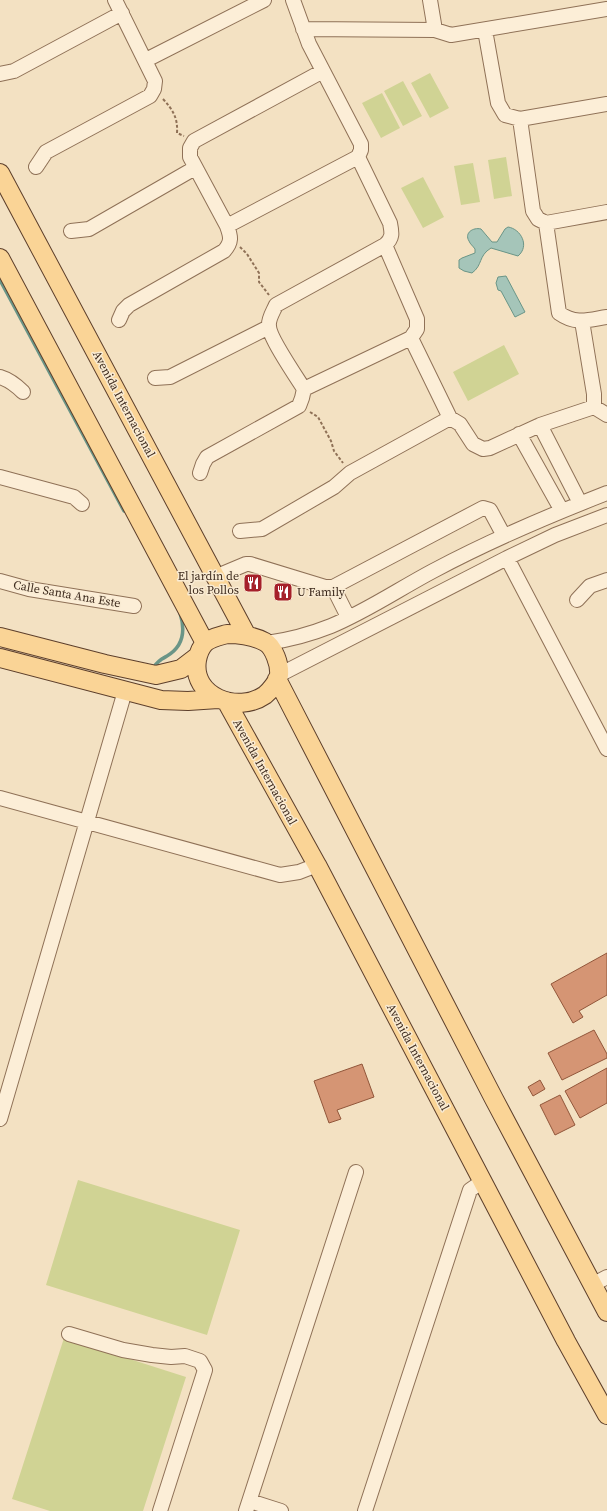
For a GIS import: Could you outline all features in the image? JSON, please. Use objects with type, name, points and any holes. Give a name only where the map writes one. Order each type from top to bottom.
[{"type":"main road","name":"Avenida Internacional","points":[[0,173],[247,636]]},
{"type":"main road","points":[[0,258],[202,649],[196,667],[198,677],[204,688],[222,700]]},
{"type":"main road","points":[[0,637],[105,664],[156,675],[181,669],[216,637],[227,634],[247,636],[267,643],[277,660],[278,677],[491,1093],[600,1281],[607,1312]]},
{"type":"main road","points":[[0,658],[161,700],[222,700],[245,703],[266,694],[278,677]]},
{"type":"main road","name":"Avenida Internacional","points":[[222,700],[317,865],[607,1415]]},
{"type":"street","points":[[36,167],[46,152],[150,96],[154,89],[155,81],[146,60],[115,0]]},
{"type":"street","points":[[146,60],[264,0]]},
{"type":"street","points":[[200,473],[207,457],[299,406],[304,389],[274,340],[269,327],[270,317],[276,305],[385,246],[389,242],[392,235],[390,223],[358,156],[361,144],[303,29],[293,0]]},
{"type":"street","points":[[430,0],[435,30]]},
{"type":"street","points":[[303,29],[435,30],[451,35],[607,9]]},
{"type":"street","points":[[0,74],[14,71],[122,13]]},
{"type":"street","points":[[485,30],[498,103],[505,115],[520,119],[607,104]]},
{"type":"street","points":[[119,320],[123,311],[129,305],[224,251],[229,245],[229,232],[194,168],[190,157],[190,148],[194,141],[323,71]]},
{"type":"street","points":[[520,119],[533,211],[538,219],[546,223],[607,212]]},
{"type":"street","points":[[229,232],[358,156]]},
{"type":"street","points":[[71,231],[89,229],[194,168]]},
{"type":"street","points":[[546,223],[559,313],[569,320],[582,321],[607,317]]},
{"type":"street","points":[[304,389],[411,338],[417,328],[417,318],[385,246]]},
{"type":"street","points":[[582,321],[594,394],[594,407]]},
{"type":"street","points":[[155,378],[170,377],[269,327]]},
{"type":"street","points":[[411,338],[450,418],[460,424],[473,444],[483,449],[490,448],[540,425],[594,407]]},
{"type":"street","points":[[0,377],[14,383],[22,392]]},
{"type":"street","points":[[594,407],[607,415]]},
{"type":"street","points":[[240,531],[262,529],[334,487],[350,473],[450,418]]},
{"type":"street","points":[[540,425],[580,503]]},
{"type":"street","points":[[519,434],[562,511]]},
{"type":"street","points":[[0,477],[74,497],[82,504]]},
{"type":"street","points":[[267,643],[285,640],[323,629],[382,600],[433,571],[504,536],[607,493]]},
{"type":"street","points":[[216,577],[246,564],[250,564],[325,587],[333,587],[483,508],[490,510],[504,536]]},
{"type":"street","points":[[278,677],[507,558],[555,536],[607,515]]},
{"type":"street","points":[[507,558],[607,749]]},
{"type":"street","points":[[577,600],[590,586],[607,580]]},
{"type":"street","name":"Calle Santa Ana Este","points":[[0,581],[29,589],[134,606]]},
{"type":"street","points":[[333,587],[348,617]]},
{"type":"street","points":[[382,600],[391,617]]},
{"type":"street","points":[[0,1119],[125,691]]},
{"type":"street","points":[[0,798],[280,875],[299,872],[317,865]]},
{"type":"street","points":[[281,1511],[248,1506],[356,1172]]},
{"type":"street","points":[[365,1511],[470,1190],[483,1181]]},
{"type":"street","points":[[69,1334],[123,1350],[171,1357],[185,1356],[200,1361],[205,1370],[160,1511]]},
{"type":"path","points":[[154,89],[171,108],[178,123],[178,134],[194,141]]},
{"type":"path","points":[[229,232],[247,254],[259,273],[259,282],[276,305]]},
{"type":"path","points":[[299,406],[318,417],[331,441],[334,450],[350,473]]},
{"type":"green space","points":[[430,73],[449,108],[430,118],[411,83]]},
{"type":"green space","points":[[403,81],[422,116],[403,126],[384,91]]},
{"type":"green space","points":[[382,93],[400,128],[381,138],[362,103]]},
{"type":"green space","points":[[506,157],[512,196],[494,199],[488,160]]},
{"type":"green space","points":[[473,163],[480,202],[461,205],[454,166]]},
{"type":"green space","points":[[423,177],[444,217],[423,228],[401,188]]},
{"type":"green space","points":[[504,345],[519,374],[468,401],[453,372]]},
{"type":"green space","points":[[78,1180],[240,1230],[207,1335],[46,1285]]},
{"type":"green space","points":[[64,1338],[186,1377],[143,1511],[50,1511],[12,1499]]},
{"type":"shaded area","points":[[508,227],[513,228],[520,234],[524,243],[522,252],[518,256],[491,248],[484,254],[478,267],[472,273],[459,268],[459,260],[475,253],[475,249],[468,238],[468,233],[470,231],[481,229],[492,242],[497,242],[505,229]]},
{"type":"shaded area","points":[[506,276],[525,312],[515,317],[501,291],[498,290],[496,283],[498,277]]},
{"type":"building","points":[[607,953],[607,995],[579,1011],[583,1017],[573,1023],[551,984]]},
{"type":"building","points":[[594,1030],[607,1054],[607,1058],[562,1080],[548,1053]]},
{"type":"building","points":[[362,1064],[374,1097],[337,1110],[341,1119],[329,1123],[314,1081]]},
{"type":"building","points":[[607,1068],[607,1103],[580,1118],[565,1091]]},
{"type":"building","points":[[540,1080],[545,1089],[533,1096],[528,1087]]},
{"type":"building","points":[[560,1095],[575,1125],[555,1135],[540,1105]]},
{"type":"waterway","points":[[0,280],[124,511]]},
{"type":"waterway","points":[[153,668],[159,661],[173,652],[180,642],[183,631],[180,613]]},
{"type":"place","name":"El jardín de los Pollos","points":[[253,583]]},
{"type":"place","name":"U Family","points":[[283,592]]}]
